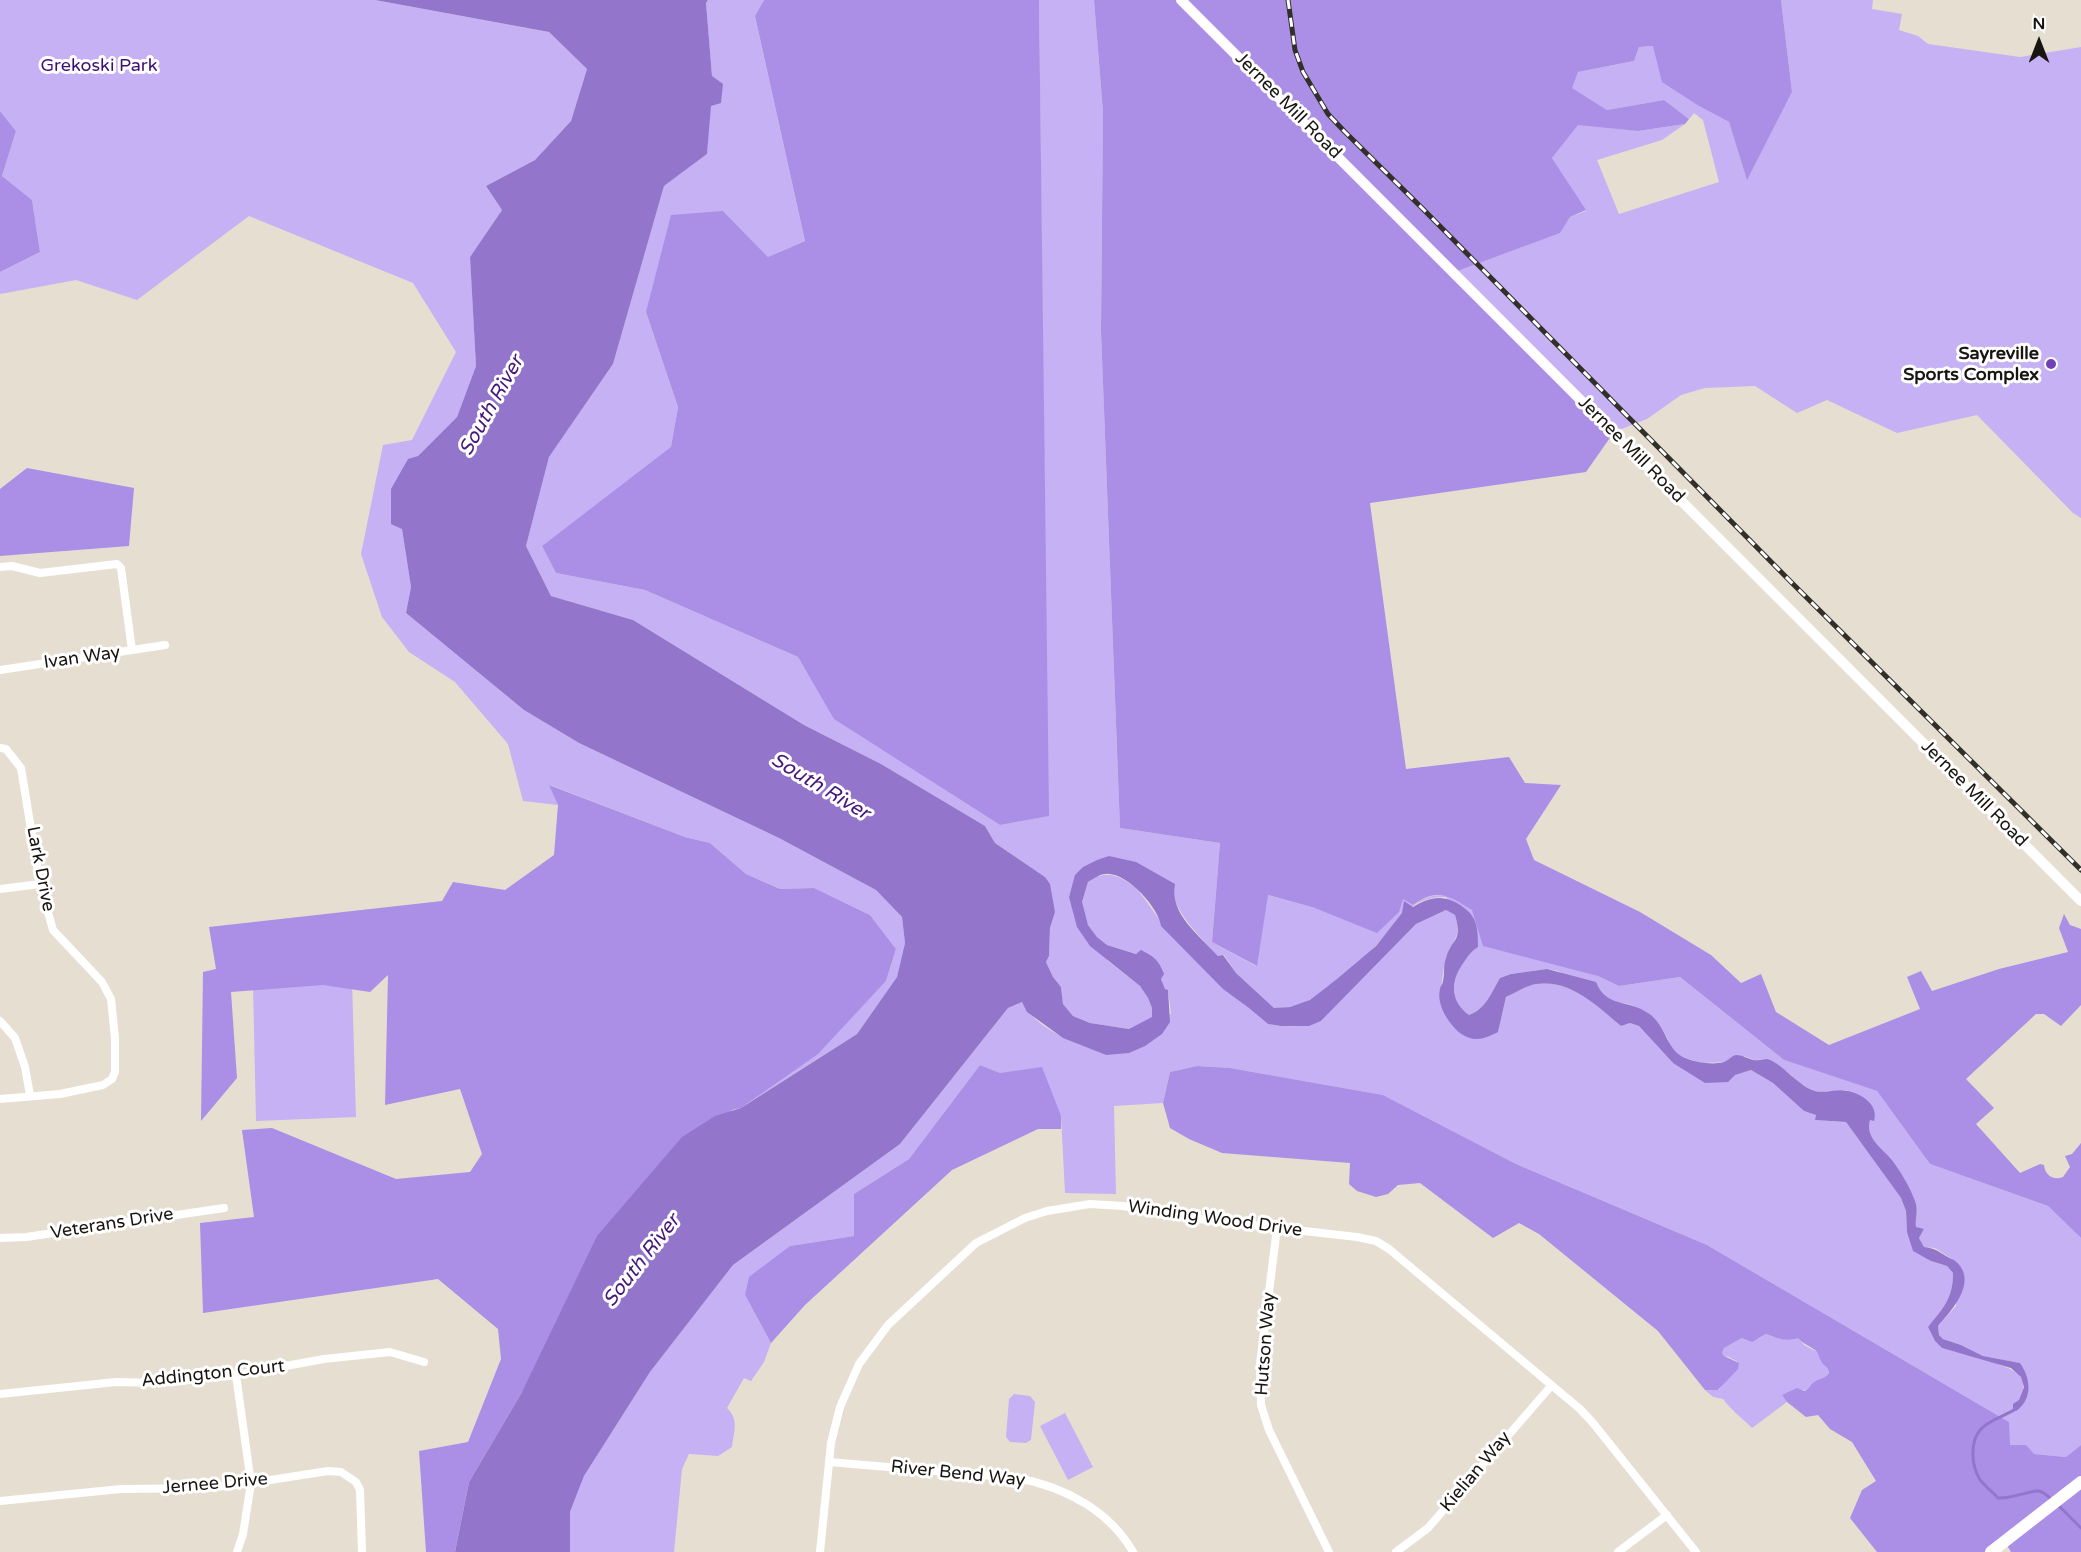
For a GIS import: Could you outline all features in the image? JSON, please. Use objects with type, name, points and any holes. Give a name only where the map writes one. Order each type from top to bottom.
[{"type":"main road","points":[[1991,1552],[2078,1484]]},
{"type":"street","name":"Jernee Mill Road","points":[[1181,0],[2081,901]]},
{"type":"street","points":[[0,567],[12,566],[40,573],[117,564],[121,568],[132,650]]},
{"type":"street","name":"Ivan Way","points":[[0,670],[165,645]]},
{"type":"street","name":"Lark Drive","points":[[0,748],[6,749],[21,768],[40,884],[53,930],[102,982],[111,999],[115,1038],[115,1072],[112,1078],[103,1085],[60,1094],[0,1098]]},
{"type":"street","points":[[0,889],[40,884]]},
{"type":"street","points":[[0,1021],[15,1038],[25,1067],[30,1095]]},
{"type":"street","name":"Winding Wood Drive","points":[[820,1552],[831,1443],[840,1407],[859,1364],[888,1325],[976,1243],[1003,1228],[1047,1211],[1070,1206],[1099,1204],[1190,1218],[1357,1237],[1376,1241],[1385,1246],[1593,1423],[1696,1552]]},
{"type":"street","name":"Veterans Drive","points":[[0,1238],[26,1237],[224,1208]]},
{"type":"street","name":"Hutson Way","points":[[1277,1228],[1260,1364],[1261,1405],[1269,1430],[1329,1552]]},
{"type":"street","name":"Addington Court","points":[[0,1394],[116,1382],[160,1383],[236,1375],[324,1359],[390,1352],[424,1362]]},
{"type":"street","points":[[236,1375],[251,1484],[245,1525],[237,1552]]},
{"type":"street","name":"Kielian Way","points":[[1396,1552],[1428,1528],[1551,1386]]},
{"type":"street","name":"River Bend Way","points":[[829,1461],[1018,1478],[1042,1484],[1063,1491],[1089,1505],[1109,1522],[1133,1552]]},
{"type":"street","name":"Jernee Drive","points":[[0,1501],[121,1489],[179,1490],[251,1484],[328,1471],[341,1472],[356,1482],[360,1490],[362,1552]]},
{"type":"street","points":[[1618,1552],[1667,1515]]},
{"type":"green space","name":"Grekoski Park","points":[[0,0],[375,0],[549,32],[587,69],[571,121],[535,160],[486,186],[502,210],[470,257],[476,366],[457,417],[418,456],[407,460],[402,529],[411,587],[406,613],[524,710],[579,743],[779,838],[876,890],[902,917],[905,943],[897,977],[857,1034],[741,1108],[818,1053],[886,981],[896,949],[870,915],[814,888],[780,889],[746,874],[710,843],[685,837],[550,785],[558,805],[523,801],[508,744],[455,682],[409,652],[382,617],[361,554],[383,445],[412,440],[456,352],[413,283],[249,216],[137,300],[76,280],[0,294],[0,272],[40,252],[32,200],[2,176],[16,131],[0,111]]},
{"type":"green space","points":[[708,0],[764,0],[755,16],[805,241],[768,257],[723,211],[646,312],[678,407],[671,448],[542,546],[556,573],[645,590],[798,657],[835,719],[1000,825],[1048,816],[1039,0],[1094,0],[1103,112],[1101,331],[1120,828],[1220,843],[1212,942],[1256,966],[1267,895],[1315,908],[1403,898],[1413,905],[1428,897],[1442,895],[1457,899],[1471,909],[1480,932],[1619,986],[1680,977],[1784,1060],[1877,1091],[1930,1164],[2048,1206],[2081,1238],[2081,1445],[2066,1457],[2034,1454],[2009,1445],[2009,1422],[1707,1245],[1516,1164],[1383,1095],[1230,1068],[1197,1066],[1170,1072],[1163,1103],[1114,1106],[1116,1194],[1065,1193],[1061,1116],[1000,1073],[980,1065],[909,1159],[854,1194],[854,1236],[790,1246],[745,1295],[771,1343],[764,1362],[751,1381],[744,1378],[727,1408],[734,1421],[732,1447],[718,1456],[689,1454],[682,1469],[674,1552],[570,1552],[570,1512],[584,1476],[650,1372],[733,1265],[900,1144],[1008,1008],[1022,1002],[1029,1012],[1048,1029],[1106,1055],[1171,1014],[1168,990],[1165,989],[1161,979],[1137,954],[1107,945],[1088,925],[1082,902],[1088,882],[1102,875],[1116,876],[1132,885],[1157,917],[1268,1024],[1295,1026],[1321,1021],[1416,924],[1446,910],[1455,915],[1457,933],[1446,958],[1440,1002],[1498,1032],[1506,997],[1532,985],[1561,986],[1583,996],[1621,1026],[1630,1023],[1639,1026],[1673,1063],[1734,1075],[1751,1070],[1773,1083],[1804,1111],[1816,1115],[1815,1120],[1846,1122],[1901,1198],[1906,1211],[1907,1232],[1931,1261],[1947,1266],[1953,1273],[1949,1297],[1928,1327],[1935,1341],[1942,1348],[2008,1368],[2021,1377],[2023,1389],[2019,1400],[2028,1395],[2020,1363],[1983,1356],[1943,1339],[1939,1335],[1938,1326],[1956,1306],[1955,1261],[1935,1248],[1924,1247],[1919,1238],[1924,1229],[1916,1228],[1917,1207],[1909,1187],[1894,1163],[1874,1142],[1870,1132],[1870,1120],[1847,1090],[1813,1091],[1769,1059],[1755,1060],[1744,1056],[1725,1062],[1701,1063],[1680,1056],[1670,1047],[1659,1024],[1648,1013],[1629,1004],[1615,1002],[1558,971],[1547,969],[1511,974],[1500,978],[1484,1005],[1469,1015],[1459,1004],[1454,986],[1462,965],[1478,947],[1446,897],[1434,898],[1414,905],[1364,957],[1310,1001],[1274,1008],[1236,973],[1224,955],[1218,956],[1198,935],[1181,912],[1173,895],[1097,860],[1078,874],[1069,897],[1108,961],[1140,986],[1152,1008],[1152,1018],[1129,1029],[1090,1023],[1073,1016],[1063,1004],[1061,987],[1046,962],[1049,956],[1050,928],[1055,912],[1045,877],[995,843],[985,826],[881,764],[804,725],[633,620],[551,596],[526,546],[549,457],[613,364],[664,186],[707,154],[712,76],[706,3]]},
{"type":"green space","points":[[1781,0],[1873,0],[1872,9],[1902,14],[1899,30],[1918,36],[1928,44],[2020,57],[2081,47],[2081,518],[2073,513],[1977,415],[1897,433],[1827,400],[1797,413],[1755,386],[1705,388],[1681,395],[1647,419],[1614,432],[1455,272],[1559,233],[1570,217],[1586,211],[1552,158],[1578,124],[1638,131],[1685,124],[1662,140],[1597,160],[1619,214],[1719,182],[1703,120],[1694,113],[1689,119],[1664,100],[1607,110],[1571,88],[1578,72],[1634,61],[1639,47],[1653,46],[1699,106],[1729,122],[1747,179],[1792,92]]},
{"type":"green space","points":[[352,981],[356,1117],[256,1121],[253,985]]},
{"type":"green space","points":[[1766,1334],[1785,1339],[1798,1337],[1804,1345],[1819,1353],[1829,1373],[1826,1377],[1814,1382],[1809,1389],[1782,1395],[1787,1402],[1752,1428],[1723,1399],[1713,1397],[1705,1390],[1719,1390],[1738,1362],[1724,1356],[1722,1353],[1724,1348],[1742,1338],[1758,1339]]},
{"type":"green space","points":[[1014,1394],[1030,1396],[1035,1402],[1031,1440],[1026,1443],[1010,1442],[1006,1437],[1009,1399]]},
{"type":"green space","points":[[1065,1413],[1093,1467],[1068,1480],[1040,1426]]},
{"type":"shaded area","points":[[764,0],[1039,0],[1049,816],[1000,825],[834,719],[798,657],[645,590],[556,573],[542,546],[671,447],[678,407],[646,312],[671,215],[723,211],[768,257],[805,241],[755,16]]},
{"type":"shaded area","points":[[1094,0],[1781,0],[1792,92],[1747,180],[1729,122],[1662,82],[1653,46],[1639,47],[1634,61],[1578,72],[1572,88],[1607,110],[1664,100],[1689,119],[1685,124],[1638,131],[1578,125],[1552,158],[1586,210],[1570,217],[1560,233],[1455,272],[1614,432],[1586,472],[1370,503],[1406,769],[1509,757],[1525,783],[1561,785],[1526,839],[1534,860],[1640,912],[1711,955],[1741,983],[1761,974],[1776,1012],[1829,1045],[1920,1009],[1907,977],[1921,971],[1932,991],[1999,969],[2068,952],[2059,928],[2064,914],[2070,925],[2081,929],[2081,1005],[2061,1026],[2044,1014],[2036,1014],[1966,1079],[1994,1108],[1976,1124],[2020,1173],[2040,1164],[2044,1165],[2050,1176],[2063,1177],[2070,1167],[2065,1156],[2072,1154],[2081,1143],[2081,1238],[2048,1206],[1930,1164],[1877,1091],[1784,1060],[1680,977],[1619,986],[1598,976],[1483,946],[1472,910],[1443,895],[1430,896],[1413,905],[1403,899],[1399,912],[1377,933],[1315,908],[1268,895],[1257,966],[1212,942],[1220,843],[1120,828],[1101,331],[1103,112]]},
{"type":"shaded area","points":[[0,111],[16,131],[2,176],[32,200],[40,252],[0,272]]},
{"type":"shaded area","points":[[27,468],[134,488],[129,546],[0,556],[0,489]]},
{"type":"shaded area","points":[[549,785],[685,837],[710,843],[746,874],[780,889],[814,888],[870,915],[896,949],[886,981],[818,1054],[741,1108],[732,1110],[522,1392],[469,1482],[455,1552],[426,1552],[419,1451],[468,1442],[501,1359],[498,1329],[438,1279],[203,1313],[200,1223],[254,1217],[242,1130],[272,1128],[396,1179],[470,1172],[482,1154],[460,1089],[385,1105],[388,975],[370,992],[323,985],[231,992],[237,1078],[201,1121],[203,972],[216,969],[209,927],[442,901],[453,882],[505,890],[554,855],[558,805]]},
{"type":"shaded area","points":[[980,1065],[1000,1073],[1042,1067],[1061,1116],[1061,1129],[1038,1129],[952,1170],[805,1305],[771,1343],[745,1295],[749,1277],[790,1246],[854,1236],[854,1194],[909,1159]]},
{"type":"shaded area","points":[[1197,1066],[1230,1068],[1383,1095],[1516,1164],[1707,1245],[2009,1422],[2010,1445],[2026,1445],[2034,1454],[2066,1457],[2081,1445],[2081,1552],[2011,1552],[2005,1542],[1991,1552],[1877,1552],[1850,1518],[1862,1490],[1876,1481],[1852,1442],[1830,1429],[1818,1415],[1806,1417],[1782,1395],[1797,1388],[1804,1391],[1829,1373],[1817,1352],[1798,1338],[1785,1340],[1766,1334],[1752,1342],[1742,1338],[1724,1348],[1722,1353],[1724,1356],[1739,1363],[1738,1369],[1718,1390],[1705,1390],[1658,1331],[1539,1234],[1519,1223],[1493,1238],[1420,1183],[1398,1185],[1388,1194],[1376,1197],[1357,1191],[1349,1184],[1350,1163],[1222,1153],[1170,1128],[1163,1103],[1170,1072]]},
{"type":"water","name":"South River","points":[[375,0],[708,0],[706,3],[712,76],[723,84],[721,103],[711,106],[707,154],[664,186],[613,364],[549,457],[526,546],[551,596],[633,620],[804,725],[881,764],[985,826],[995,843],[1045,877],[1050,884],[1055,912],[1050,928],[1049,956],[1046,962],[1061,987],[1063,1004],[1073,1016],[1090,1023],[1129,1029],[1152,1017],[1152,1008],[1140,986],[1090,946],[1077,927],[1069,897],[1075,875],[1083,867],[1109,856],[1136,862],[1175,884],[1174,895],[1177,905],[1188,924],[1218,956],[1223,955],[1236,973],[1274,1008],[1290,1007],[1310,1000],[1337,979],[1376,946],[1402,913],[1404,901],[1413,907],[1429,899],[1440,898],[1451,900],[1464,907],[1472,916],[1477,927],[1478,947],[1462,965],[1454,985],[1459,1004],[1469,1015],[1484,1005],[1500,978],[1511,974],[1547,969],[1596,982],[1600,990],[1612,1000],[1648,1013],[1655,1018],[1680,1056],[1711,1063],[1724,1062],[1736,1055],[1756,1060],[1767,1059],[1812,1090],[1821,1092],[1844,1090],[1859,1095],[1872,1105],[1874,1110],[1874,1121],[1870,1120],[1869,1126],[1872,1137],[1894,1163],[1912,1193],[1917,1207],[1916,1227],[1924,1229],[1919,1238],[1924,1247],[1936,1250],[1954,1260],[1964,1276],[1961,1294],[1938,1326],[1939,1335],[1943,1339],[1983,1356],[2020,1363],[2029,1388],[2022,1406],[2016,1411],[2013,1409],[2013,1404],[2019,1400],[2024,1387],[2021,1377],[2011,1368],[1942,1348],[1935,1341],[1928,1327],[1949,1297],[1953,1273],[1947,1266],[1931,1261],[1913,1251],[1907,1232],[1906,1211],[1901,1198],[1846,1122],[1815,1120],[1816,1115],[1804,1111],[1773,1083],[1751,1070],[1735,1075],[1728,1082],[1705,1083],[1673,1063],[1639,1026],[1630,1023],[1621,1026],[1583,996],[1561,986],[1549,984],[1525,987],[1506,997],[1498,1032],[1479,1039],[1465,1036],[1448,1019],[1439,995],[1444,978],[1445,961],[1458,931],[1455,915],[1446,910],[1416,924],[1321,1021],[1309,1026],[1268,1024],[1223,989],[1161,926],[1159,918],[1140,892],[1122,878],[1105,874],[1088,882],[1082,902],[1088,925],[1107,945],[1136,954],[1141,950],[1158,962],[1164,974],[1161,979],[1165,989],[1168,990],[1170,1022],[1162,1034],[1145,1046],[1129,1053],[1106,1055],[1063,1038],[1027,1012],[1022,1002],[1008,1008],[900,1144],[733,1265],[650,1372],[584,1476],[570,1512],[570,1552],[455,1552],[469,1482],[522,1392],[597,1236],[682,1137],[715,1116],[741,1108],[857,1034],[897,977],[905,943],[902,917],[876,890],[779,838],[579,743],[524,710],[406,613],[411,587],[402,529],[391,524],[391,489],[408,459],[418,456],[457,417],[476,366],[470,257],[502,210],[486,186],[535,160],[571,121],[587,69],[549,32]]},
{"type":"waterway","points":[[2017,1408],[1989,1423],[1977,1434],[1973,1446],[1976,1472],[1998,1498],[2039,1491],[2052,1500]]},
{"type":"waterway","points":[[2057,1504],[2081,1528]]},
{"type":"railway","points":[[1288,0],[1295,50],[1303,72],[1328,114],[1794,585],[2081,870]]},
{"type":"place","name":"Sayreville Sports Complex","points":[[2051,364]]}]
